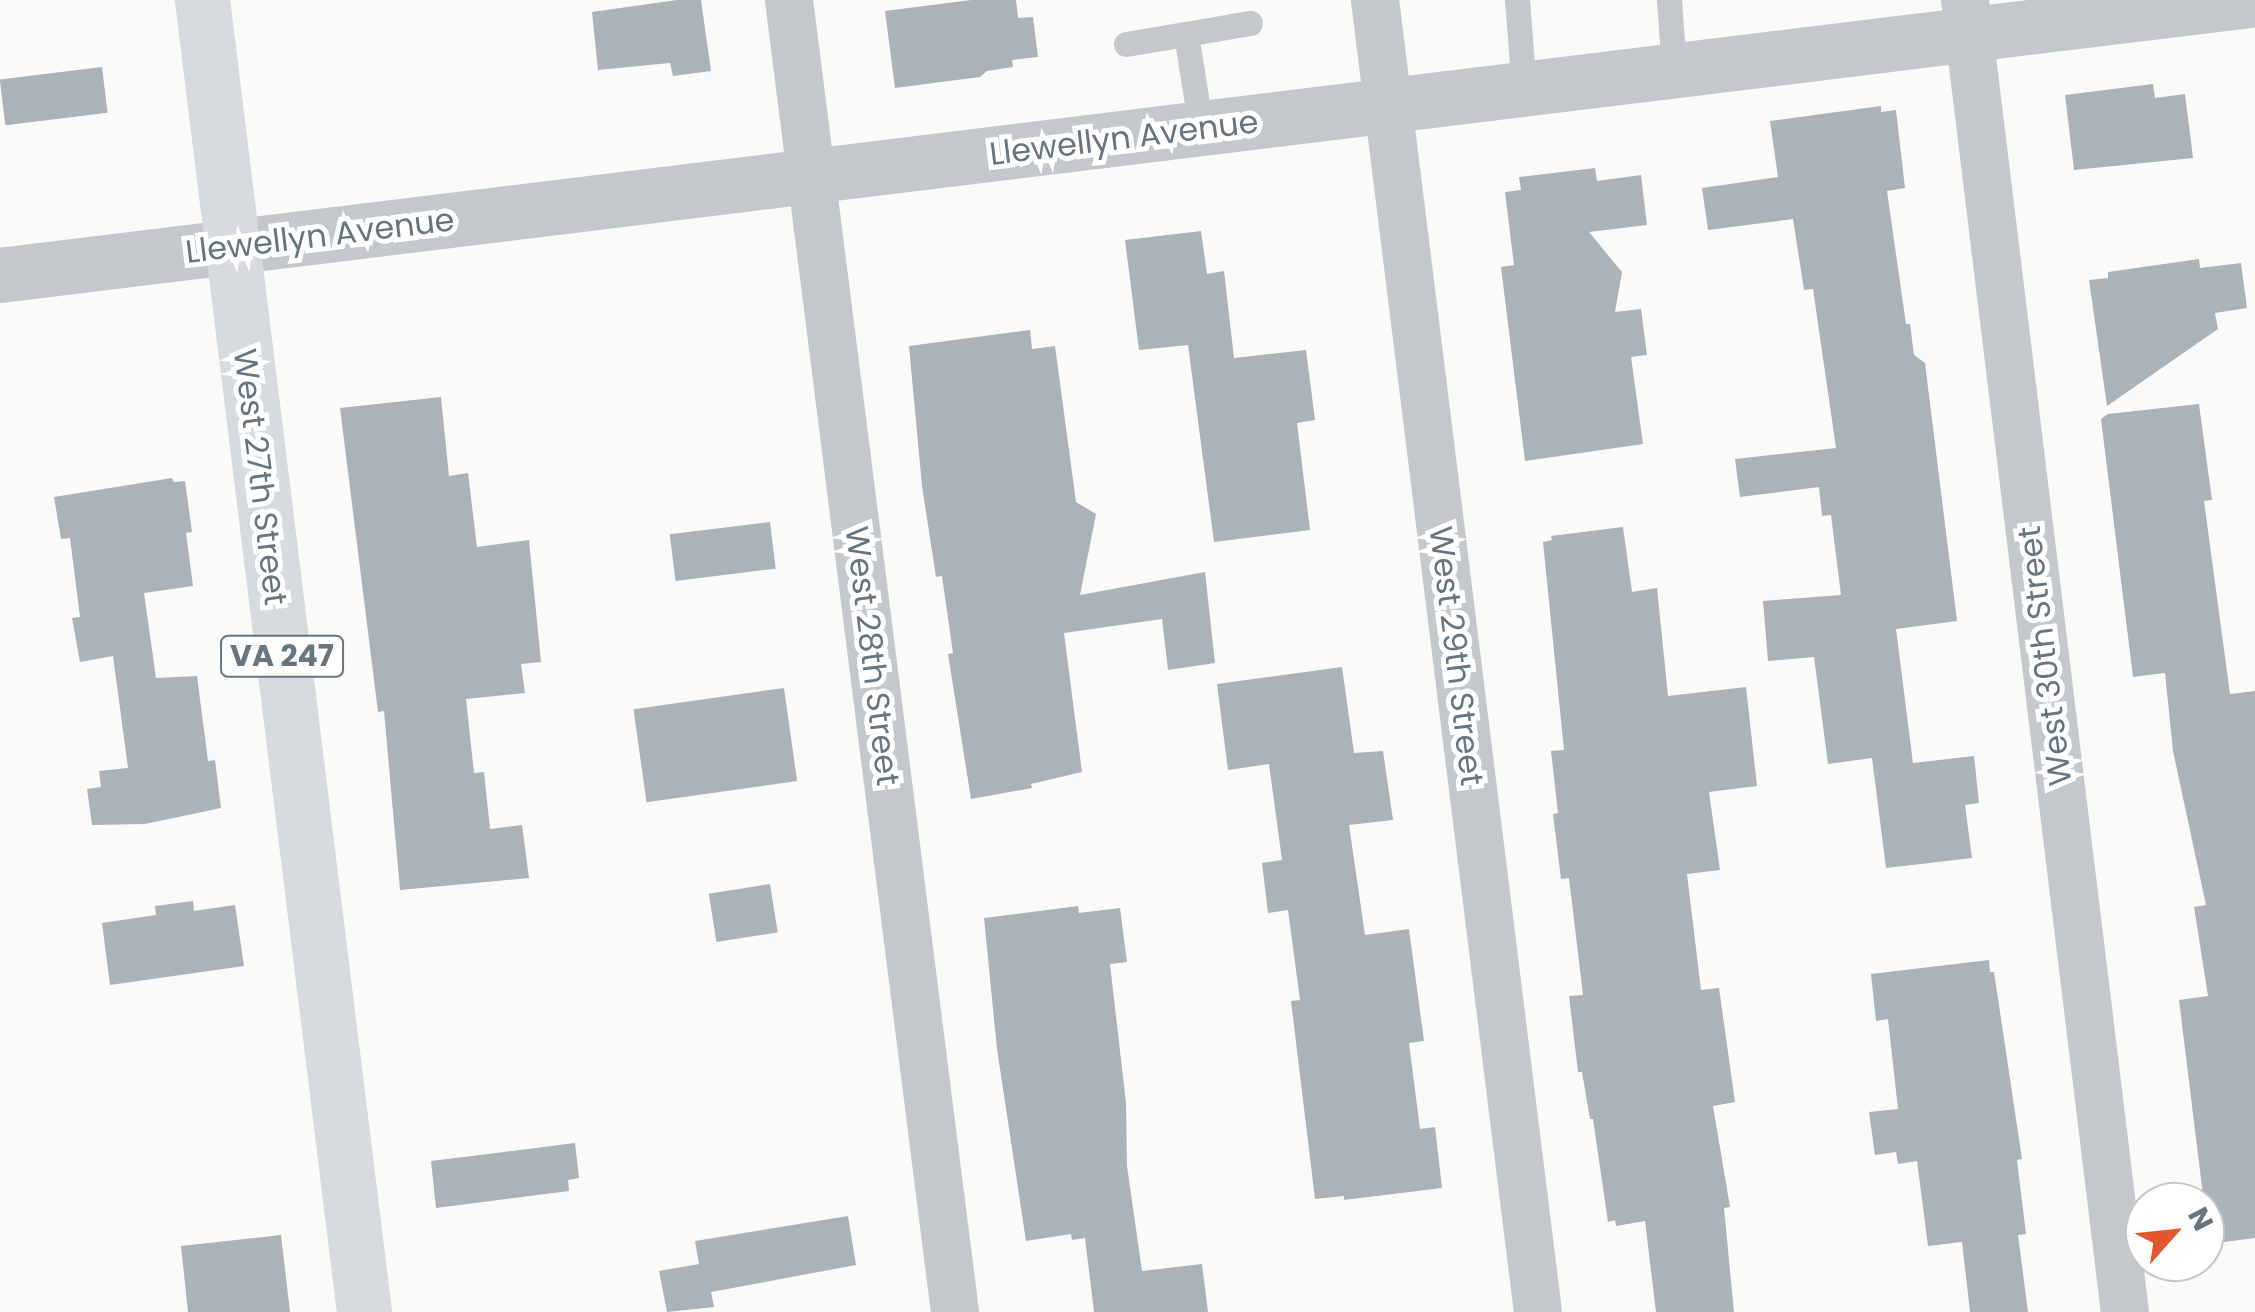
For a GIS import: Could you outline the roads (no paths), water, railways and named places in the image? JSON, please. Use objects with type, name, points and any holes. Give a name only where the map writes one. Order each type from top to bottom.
[{"type":"main road","name":"West 27th Street","points":[[202,0],[364,1312]]},
{"type":"street","name":"West 28th Street","points":[[790,0],[955,1312]]},
{"type":"street","name":"West 29th Street","points":[[1375,0],[1538,1312]]},
{"type":"street","name":"Llewellyn Avenue","points":[[0,276],[1674,70],[1968,17],[2248,0]]},
{"type":"street","name":"West 30th Street","points":[[1968,17],[2125,1312]]},
{"type":"lane","points":[[1518,0],[1524,88]]},
{"type":"lane","points":[[1669,0],[1674,70]]},
{"type":"lane","points":[[1126,44],[1250,23]]},
{"type":"lane","points":[[1186,34],[1201,128]]}]
